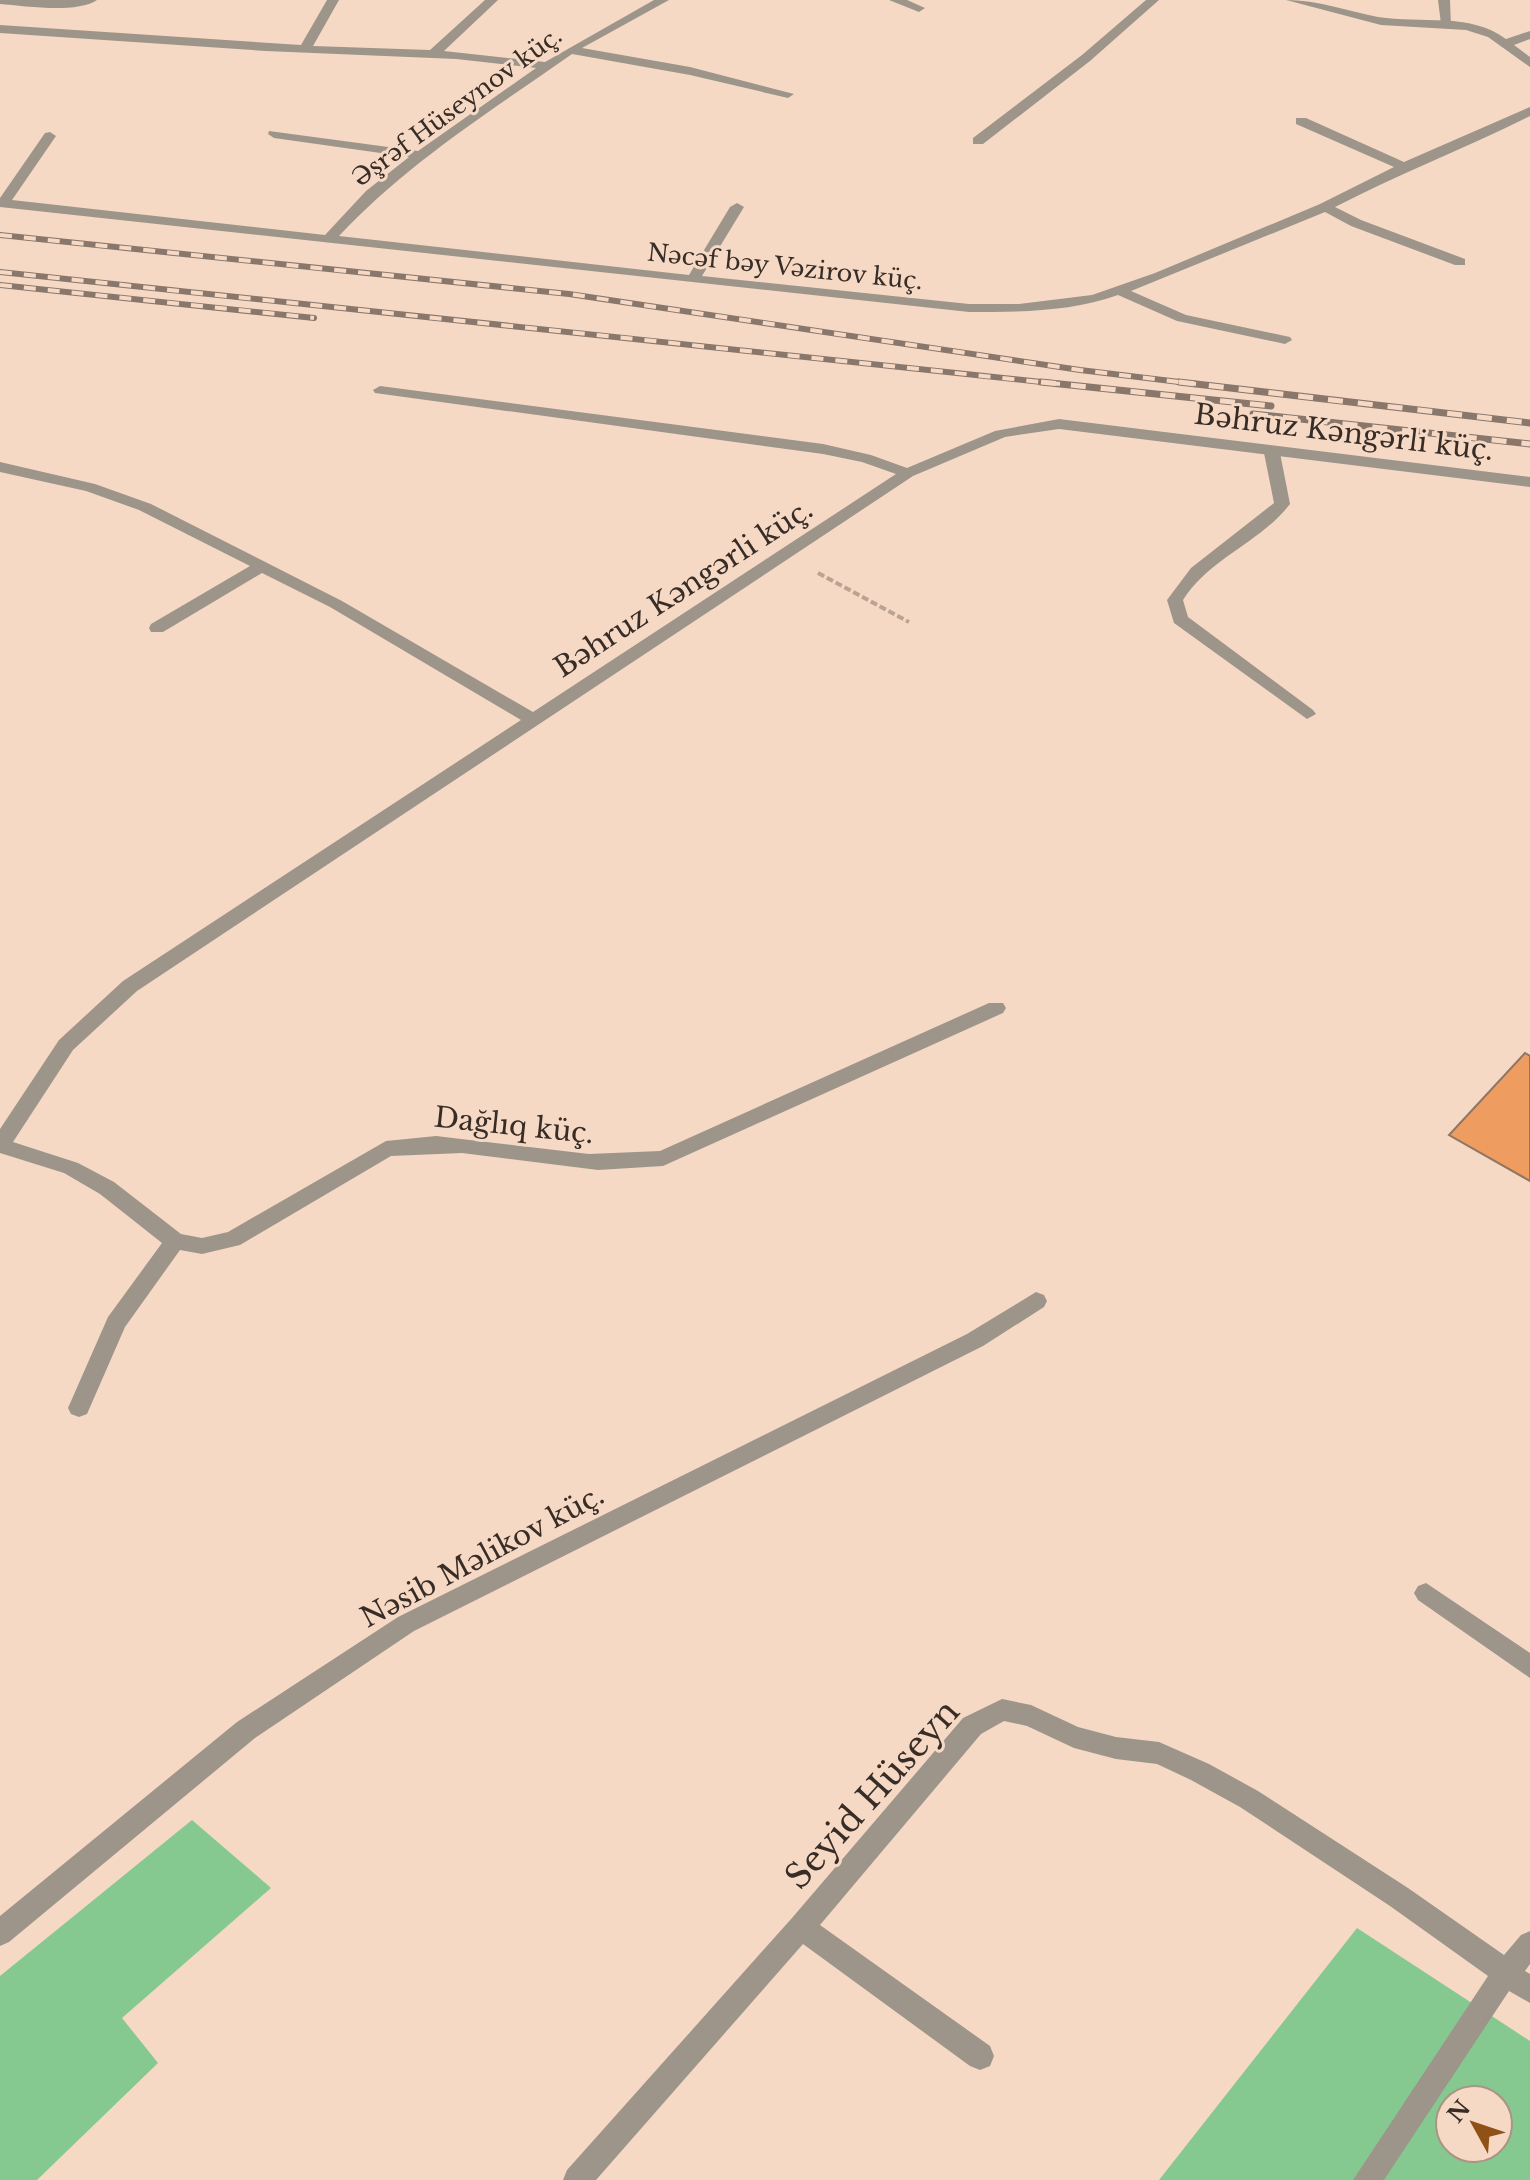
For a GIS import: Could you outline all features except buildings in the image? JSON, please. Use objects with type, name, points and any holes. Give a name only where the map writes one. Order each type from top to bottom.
[{"type":"street","points":[[0,0],[51,4],[91,0]]},
{"type":"street","points":[[305,49],[333,0]]},
{"type":"street","points":[[434,53],[492,0]]},
{"type":"street","name":"Əşrəf Hüseynov küç.","points":[[329,239],[371,194],[420,155],[570,50],[663,0]]},
{"type":"street","points":[[895,0],[919,8]]},
{"type":"street","points":[[978,141],[1086,58],[1153,0]]},
{"type":"street","points":[[1292,0],[1381,21],[1447,24],[1492,34],[1530,63]]},
{"type":"street","points":[[1444,0],[1447,24]]},
{"type":"street","points":[[0,29],[305,49],[500,57],[547,66]]},
{"type":"street","points":[[1507,43],[1530,35]]},
{"type":"street","points":[[570,50],[690,71],[788,94]]},
{"type":"street","name":"Nəcəf bəy Vəzirov küç.","points":[[2,203],[969,308],[1064,304],[1119,291],[1325,207],[1404,167],[1480,136],[1530,111]]},
{"type":"street","points":[[1301,121],[1404,167]]},
{"type":"street","points":[[274,134],[420,155]]},
{"type":"street","points":[[2,203],[50,136]]},
{"type":"street","points":[[693,279],[737,207]]},
{"type":"street","points":[[1325,207],[1356,223],[1460,262]]},
{"type":"street","points":[[1119,291],[1182,318],[1285,340]]},
{"type":"street","points":[[380,390],[823,449],[866,458],[908,473]]},
{"type":"street","name":"Bəhruz Kəngərli küç.","points":[[0,1145],[66,1045],[130,986],[908,473],[989,437],[1034,425],[1059,424],[1272,453],[1530,482]]},
{"type":"street","points":[[1272,453],[1282,504],[1270,519],[1229,544],[1183,584],[1175,600],[1180,619],[1307,714]]},
{"type":"street","points":[[0,467],[111,493],[336,604],[533,720]]},
{"type":"street","points":[[157,628],[262,566]]},
{"type":"street","name":"Dağlıq küç.","points":[[175,1241],[202,1246],[233,1239],[386,1149],[413,1143],[443,1143],[588,1162],[622,1164],[663,1158],[996,1008]]},
{"type":"street","points":[[0,1145],[71,1168],[107,1188],[175,1241],[116,1323],[79,1408]]},
{"type":"street","name":"Nəsib Məlikov küç.","points":[[0,1933],[246,1730],[406,1624],[975,1340],[1036,1301]]},
{"type":"street","points":[[1426,1593],[1530,1667]]},
{"type":"street","name":"Seyid Hüseyn","points":[[577,2180],[801,1927],[972,1726],[1002,1710],[1031,1716],[1116,1748],[1159,1753],[1200,1772],[1249,1799],[1399,1897],[1530,1990]]},
{"type":"street","points":[[801,1927],[980,2056]]},
{"type":"street","points":[[1367,2180],[1506,1973],[1530,1944]]},
{"type":"path","points":[[785,555],[909,622]]},
{"type":"green space","points":[[192,1820],[271,1888],[122,2018],[158,2063],[37,2180],[0,2180],[0,1976]]},
{"type":"green space","points":[[1357,1928],[1530,2041],[1530,2180],[1159,2180]]},
{"type":"railway","points":[[0,235],[569,294],[1080,370],[1192,384]]},
{"type":"railway","points":[[0,272],[1047,383]]},
{"type":"railway","points":[[0,285],[314,318]]},
{"type":"railway","points":[[1041,382],[1047,383]]},
{"type":"railway","points":[[1179,382],[1192,384]]},
{"type":"railway","points":[[1047,383],[1271,406]]},
{"type":"railway","points":[[1047,383],[1060,384]]},
{"type":"railway","points":[[1192,384],[1530,423]]},
{"type":"railway","points":[[1253,414],[1530,444]]}]
